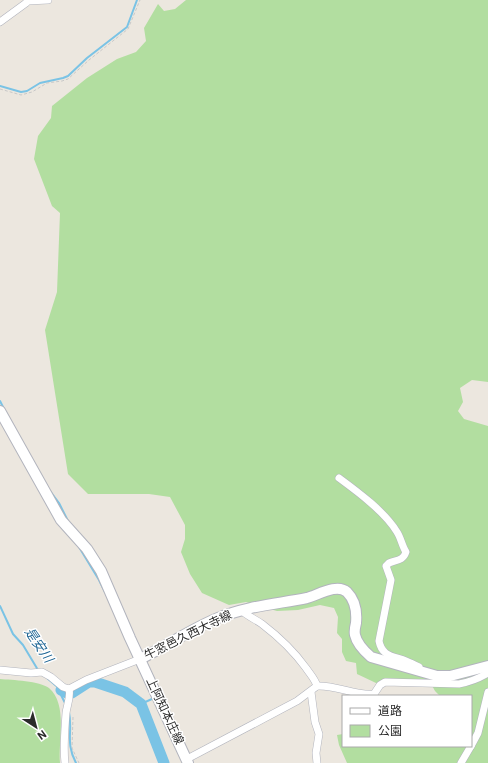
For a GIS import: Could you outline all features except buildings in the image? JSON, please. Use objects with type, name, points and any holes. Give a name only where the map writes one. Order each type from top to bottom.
[{"type":"main road","name":"牛窓邑久西大寺線","points":[[0,411],[61,520],[87,549],[101,571],[140,659],[217,618],[241,610],[306,598],[335,588],[346,592],[354,603],[356,610],[355,636],[364,652],[370,656],[422,673],[437,676],[450,676],[488,666]]},
{"type":"main road","name":"上阿知本庄線","points":[[140,659],[188,761]]},
{"type":"street","points":[[0,22],[28,0],[48,0]]},
{"type":"street","points":[[339,478],[376,508],[398,532],[401,543],[406,552],[404,557],[399,561],[389,563],[386,566],[391,580],[379,641],[383,650],[389,656],[406,661],[420,668],[422,673]]},
{"type":"street","points":[[241,610],[283,640],[296,654],[318,686]]},
{"type":"street","points":[[68,700],[86,680],[140,659]]},
{"type":"street","points":[[0,670],[39,673],[51,677],[63,687],[68,700],[65,763]]},
{"type":"street","points":[[188,761],[297,701],[318,686],[368,695],[374,694],[380,685],[385,682],[459,684],[478,680],[488,673]]},
{"type":"street","points":[[311,692],[315,722],[320,734],[316,753],[317,763]]},
{"type":"street","points":[[472,744],[478,733],[488,692]]},
{"type":"street","points":[[461,763],[470,747]]},
{"type":"path","points":[[0,89],[21,95],[32,92],[47,83],[62,81],[68,78],[128,29],[140,0]]},
{"type":"path","points":[[68,700],[73,719],[72,748],[79,763]]},
{"type":"green space","points":[[186,0],[488,0],[488,382],[472,380],[460,388],[463,402],[458,411],[464,419],[488,426],[488,763],[347,763],[339,745],[337,735],[342,734],[342,747],[472,747],[472,695],[439,695],[429,680],[403,680],[376,683],[357,674],[356,663],[346,661],[342,652],[342,639],[337,633],[338,617],[334,608],[320,605],[298,610],[277,611],[246,602],[229,605],[202,593],[190,574],[181,552],[185,539],[185,525],[170,497],[149,494],[88,494],[68,474],[45,330],[57,292],[60,213],[52,206],[34,159],[38,136],[51,118],[52,106],[87,78],[117,59],[136,52],[146,41],[144,28],[158,4],[164,11],[175,9]]},
{"type":"green space","points":[[0,679],[26,681],[39,684],[49,688],[55,695],[58,703],[61,723],[60,763],[0,763]]},
{"type":"waterway","points":[[0,86],[21,92],[27,91],[40,83],[68,76],[87,58],[127,27],[137,0]]},
{"type":"waterway","points":[[0,401],[4,409]]},
{"type":"waterway","points":[[50,491],[59,503],[68,521]]},
{"type":"waterway","points":[[79,547],[105,592]]},
{"type":"waterway","name":"是安川","points":[[0,606],[13,634],[23,645],[38,670]]},
{"type":"waterway","name":"是安川","points":[[47,678],[61,690],[61,695],[65,703]]},
{"type":"waterway","points":[[61,690],[67,693],[72,693],[89,682],[95,682],[125,692],[141,704],[164,763]]},
{"type":"waterway","points":[[141,704],[154,698]]},
{"type":"waterway","name":"是安川","points":[[69,712],[70,743],[76,763]]}]
